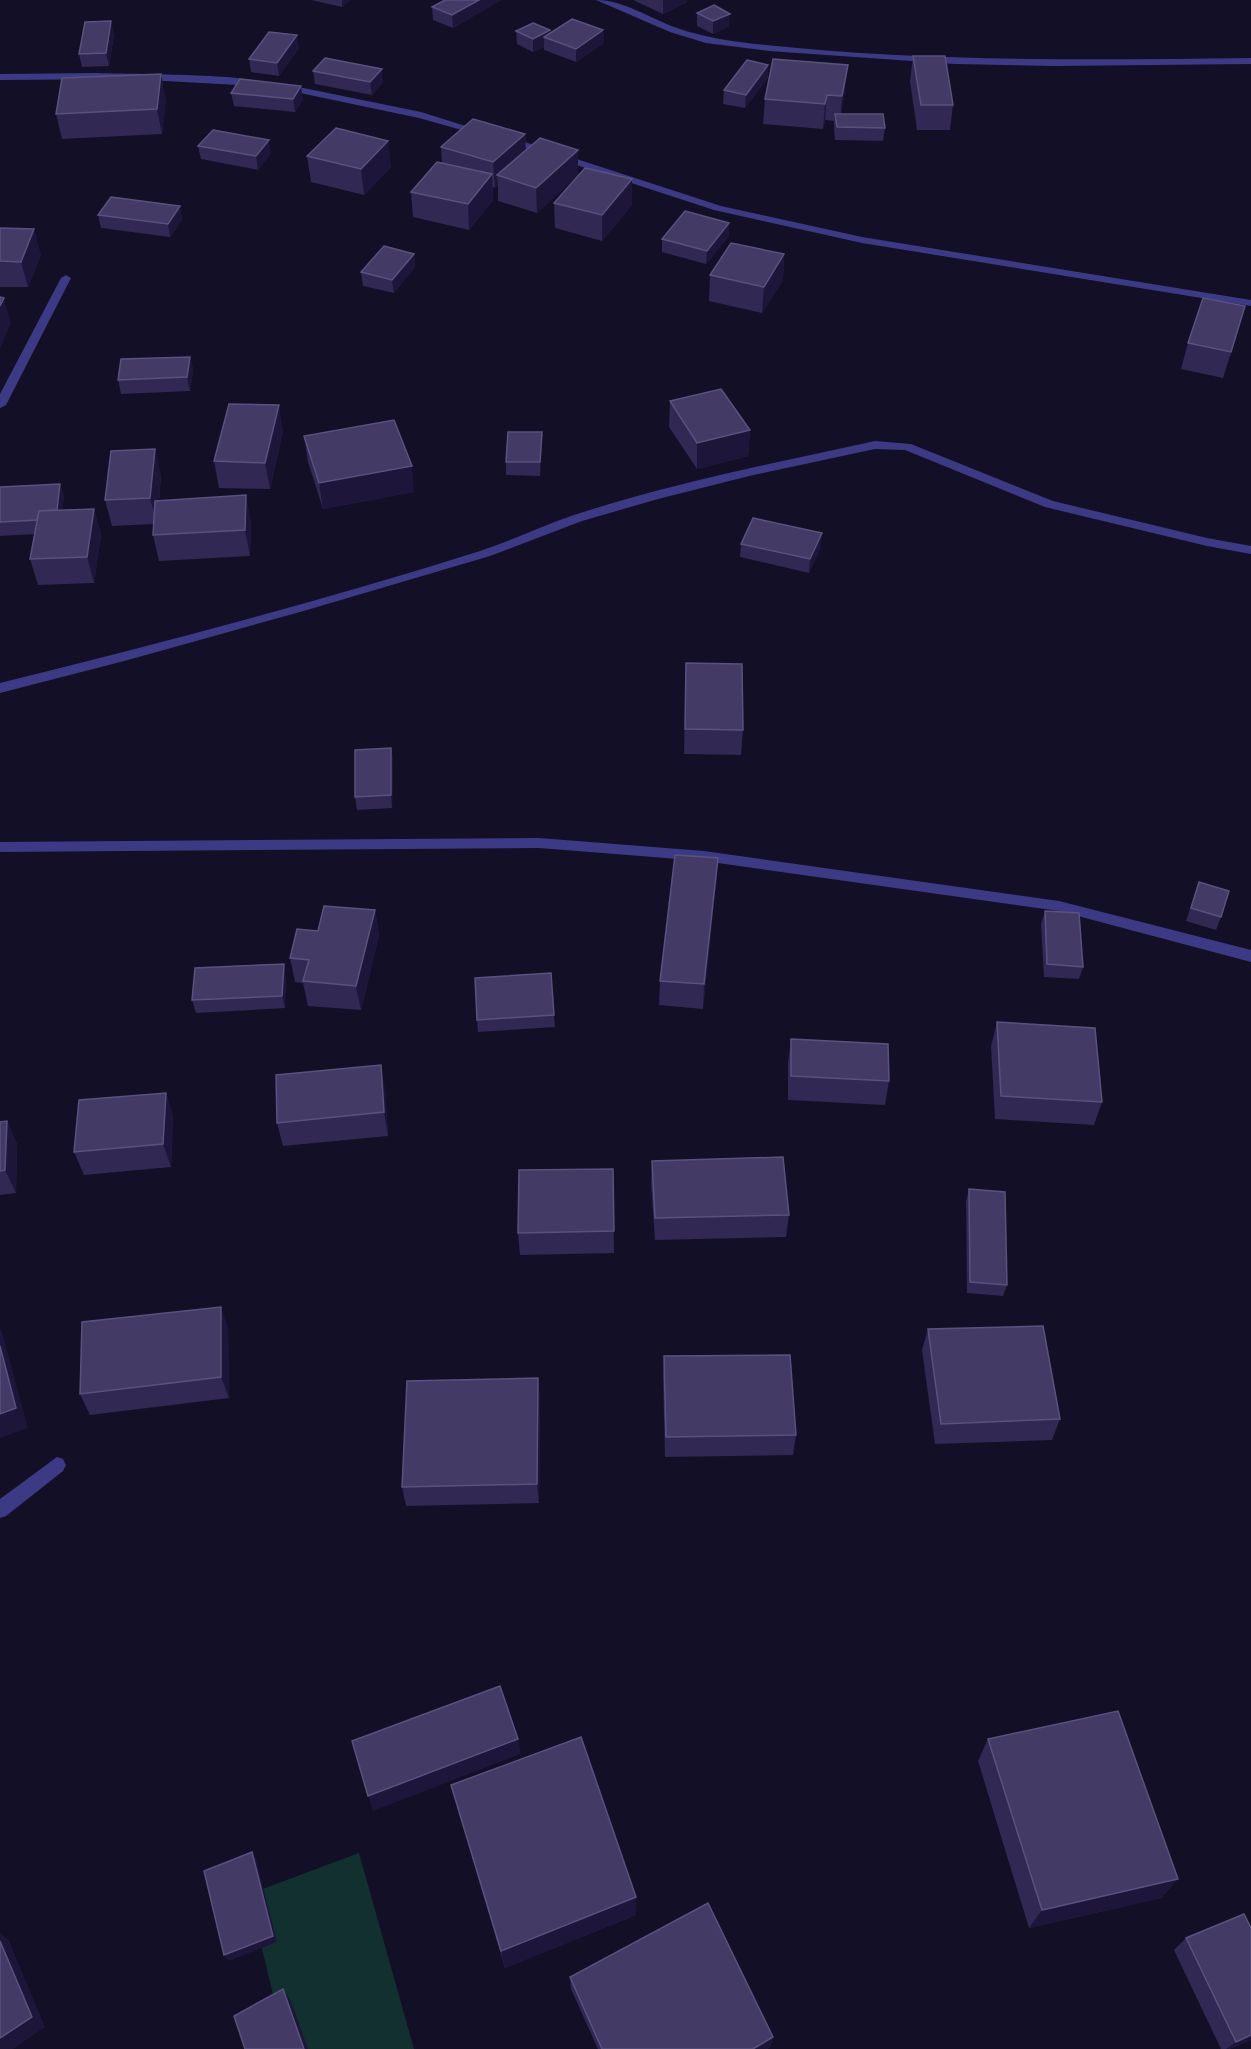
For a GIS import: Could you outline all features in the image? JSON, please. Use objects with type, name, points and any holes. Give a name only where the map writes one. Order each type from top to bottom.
[{"type":"street","points":[[601,0],[673,30],[709,41],[769,48],[956,61],[1054,63],[1251,61]]},
{"type":"street","points":[[0,77],[84,75],[197,78],[272,85],[421,115],[519,143],[718,208],[762,218],[862,240],[1251,303]]},
{"type":"street","points":[[0,405],[66,278]]},
{"type":"street","points":[[0,688],[128,656],[314,604],[486,553],[578,518],[655,496],[749,472],[875,445],[907,447],[1049,504],[1207,542],[1251,550]]},
{"type":"street","points":[[0,847],[539,843],[704,856],[1059,906],[1251,956]]},
{"type":"street","points":[[0,1509],[57,1465]]},
{"type":"green space","points":[[359,1853],[414,2049],[286,2049],[249,1894]]},
{"type":"building","points":[[445,0],[479,0],[452,15],[432,7]]},
{"type":"building","points":[[714,5],[730,14],[713,21],[697,13]]},
{"type":"building","points":[[572,19],[603,30],[576,49],[544,37]]},
{"type":"building","points":[[111,21],[106,53],[79,54],[85,22]]},
{"type":"building","points":[[533,23],[550,30],[533,39],[516,31]]},
{"type":"building","points":[[269,32],[297,35],[277,63],[249,59]]},
{"type":"building","points":[[913,56],[945,56],[953,105],[921,105]]},
{"type":"building","points":[[325,58],[382,69],[370,82],[313,71]]},
{"type":"building","points":[[773,59],[848,65],[842,96],[827,95],[825,104],[765,99]]},
{"type":"building","points":[[747,60],[768,65],[746,95],[724,90]]},
{"type":"building","points":[[161,74],[157,109],[56,114],[62,78]]},
{"type":"building","points":[[240,79],[301,86],[293,99],[231,93]]},
{"type":"building","points":[[835,114],[883,114],[885,128],[837,127]]},
{"type":"building","points":[[473,119],[525,134],[493,162],[441,147]]},
{"type":"building","points":[[336,128],[388,141],[361,169],[307,156]]},
{"type":"building","points":[[213,130],[269,140],[256,156],[198,146]]},
{"type":"building","points":[[540,138],[578,150],[536,188],[497,175]]},
{"type":"building","points":[[437,162],[492,174],[468,204],[411,192]]},
{"type":"building","points":[[585,168],[632,179],[602,215],[554,203]]},
{"type":"building","points":[[111,197],[180,206],[168,224],[98,215]]},
{"type":"building","points":[[685,211],[729,223],[707,251],[662,239]]},
{"type":"building","points":[[0,228],[34,229],[21,262],[0,261]]},
{"type":"building","points":[[731,243],[784,254],[764,287],[710,275]]},
{"type":"building","points":[[384,246],[414,254],[392,280],[361,272]]},
{"type":"building","points":[[1203,298],[1245,306],[1231,352],[1188,343]]},
{"type":"building","points":[[190,357],[187,377],[118,380],[121,359]]},
{"type":"building","points":[[721,389],[750,430],[697,443],[670,401]]},
{"type":"building","points":[[229,404],[279,405],[265,463],[214,461]]},
{"type":"building","points":[[394,420],[412,466],[319,483],[304,436]]},
{"type":"building","points":[[508,432],[542,432],[540,462],[506,462]]},
{"type":"building","points":[[155,449],[150,498],[105,500],[111,451]]},
{"type":"building","points":[[60,484],[57,510],[39,511],[37,520],[0,522],[0,487]]},
{"type":"building","points":[[246,495],[245,530],[153,535],[155,501]]},
{"type":"building","points":[[94,509],[87,557],[30,559],[39,511]]},
{"type":"building","points":[[753,518],[822,533],[810,559],[741,544]]},
{"type":"building","points":[[686,663],[742,664],[743,730],[685,729]]},
{"type":"building","points":[[391,748],[391,795],[355,797],[355,750]]},
{"type":"building","points":[[675,855],[718,858],[704,984],[660,981]]},
{"type":"building","points":[[1199,882],[1229,891],[1221,917],[1191,908]]},
{"type":"building","points":[[324,906],[375,910],[356,986],[303,981],[309,960],[290,958],[297,929],[318,931]]},
{"type":"building","points":[[1045,911],[1079,913],[1083,967],[1047,964]]},
{"type":"building","points":[[284,964],[282,996],[192,1000],[195,968]]},
{"type":"building","points":[[551,973],[554,1015],[477,1020],[475,978]]},
{"type":"building","points":[[997,1022],[1095,1028],[1102,1102],[1001,1096]]},
{"type":"building","points":[[791,1039],[888,1044],[889,1081],[791,1076]]},
{"type":"building","points":[[381,1065],[384,1112],[277,1123],[276,1075]]},
{"type":"building","points":[[166,1093],[163,1144],[74,1152],[79,1100]]},
{"type":"building","points":[[7,1121],[5,1170],[0,1171],[0,1122]]},
{"type":"building","points":[[783,1157],[789,1215],[655,1218],[652,1161]]},
{"type":"building","points":[[613,1169],[614,1231],[518,1233],[519,1170]]},
{"type":"building","points":[[969,1189],[1005,1192],[1007,1285],[970,1282]]},
{"type":"building","points":[[221,1307],[221,1377],[80,1394],[82,1322]]},
{"type":"building","points":[[1043,1326],[1060,1419],[941,1424],[928,1329]]},
{"type":"building","points":[[0,1346],[16,1408],[0,1414]]},
{"type":"building","points":[[790,1355],[796,1435],[666,1437],[664,1356]]},
{"type":"building","points":[[538,1378],[537,1484],[402,1487],[407,1381]]},
{"type":"building","points":[[500,1686],[518,1739],[368,1796],[352,1741]]},
{"type":"building","points":[[1118,1711],[1178,1879],[1042,1910],[988,1739]]},
{"type":"building","points":[[581,1737],[636,1897],[501,1951],[451,1785]]},
{"type":"building","points":[[252,1852],[273,1936],[224,1955],[204,1871]]},
{"type":"building","points":[[708,1903],[773,2037],[753,2049],[602,2049],[570,1977]]},
{"type":"building","points":[[1244,1914],[1251,1928],[1251,2035],[1236,2042],[1186,1938]]},
{"type":"building","points":[[0,1941],[32,2017],[0,2038]]},
{"type":"building","points":[[283,1989],[304,2049],[245,2049],[234,2016]]}]
